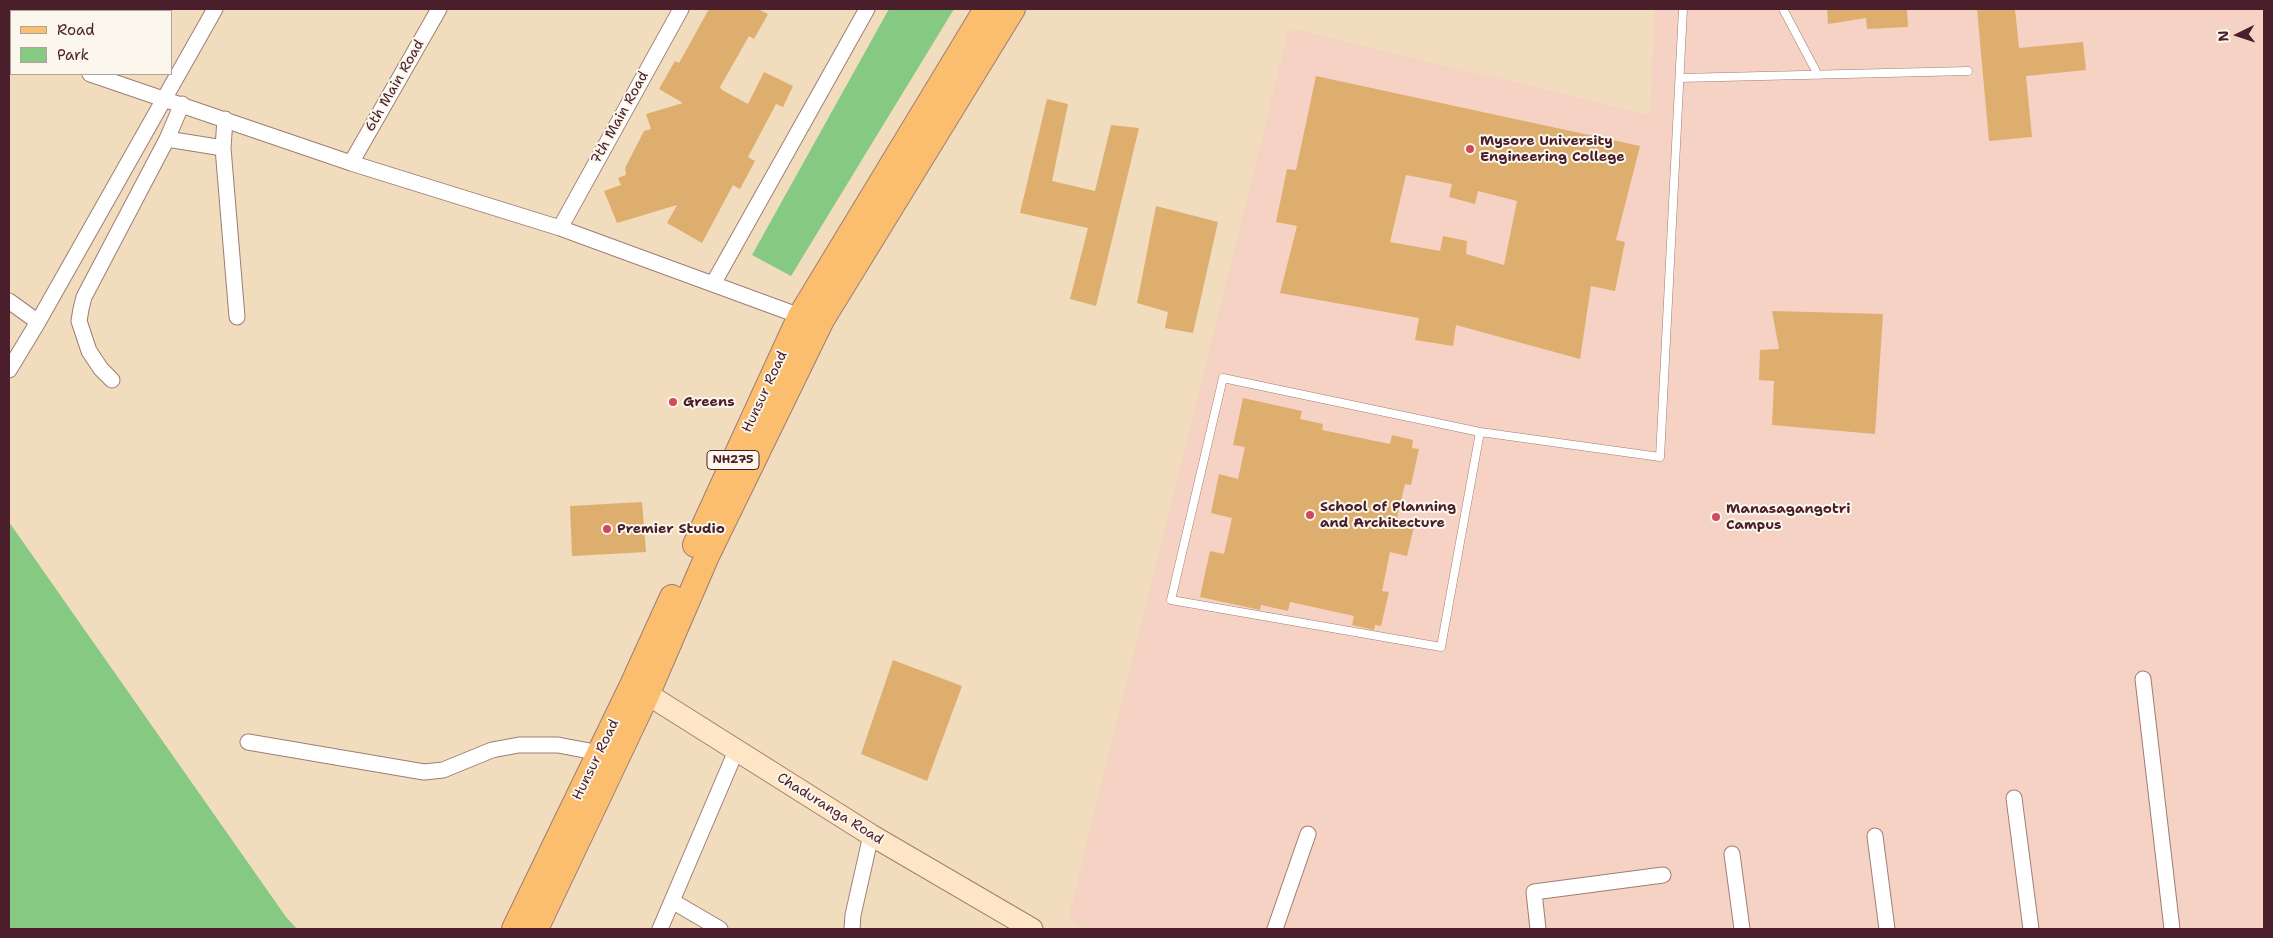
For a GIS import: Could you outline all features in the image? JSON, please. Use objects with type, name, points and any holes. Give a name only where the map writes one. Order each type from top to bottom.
[{"type":"main road","name":"Hunsur Road","points":[[514,929],[600,753],[640,690],[800,316],[986,9]]},
{"type":"main road","points":[[536,929],[640,690],[822,320],[1013,9]]},
{"type":"street","points":[[9,370],[215,9]]},
{"type":"street","name":"6th Main Road","points":[[351,163],[439,9]]},
{"type":"street","name":"7th Main Road","points":[[560,228],[681,9]]},
{"type":"street","points":[[713,284],[867,9]]},
{"type":"street","points":[[93,75],[351,163],[560,228],[800,316]]},
{"type":"street","points":[[112,380],[101,369],[89,351],[79,321],[84,297],[167,139],[182,104]]},
{"type":"street","points":[[226,119],[223,148],[237,317]]},
{"type":"street","points":[[167,139],[223,148]]},
{"type":"street","points":[[9,300],[38,322]]},
{"type":"street","points":[[2143,679],[2172,929]]},
{"type":"street","name":"Chaduranga Road","points":[[640,690],[871,835],[1032,929]]},
{"type":"street","points":[[248,742],[424,772],[443,770],[492,750],[519,745],[558,745],[600,753]]},
{"type":"street","points":[[660,929],[736,751]]},
{"type":"street","points":[[2014,798],[2031,929]]},
{"type":"street","points":[[1275,929],[1308,834]]},
{"type":"street","points":[[852,929],[853,915],[871,835]]},
{"type":"street","points":[[1875,836],[1887,929]]},
{"type":"street","points":[[1732,854],[1742,929]]},
{"type":"street","points":[[1538,929],[1534,892],[1664,875]]},
{"type":"street","points":[[672,901],[720,929]]},
{"type":"lane","points":[[1480,432],[1441,647],[1171,600],[1223,378],[1480,432],[1660,457],[1683,9]]},
{"type":"lane","points":[[1783,9],[1818,75]]},
{"type":"lane","points":[[1680,78],[1968,71]]},
{"type":"shaded area","name":"Manasagangotri Campus","points":[[1655,9],[2264,9],[2264,929],[1086,929],[1068,920],[1289,28],[1650,115]]},
{"type":"green space","points":[[889,9],[954,9],[791,276],[752,255]]},
{"type":"green space","points":[[9,522],[286,917],[297,929],[9,929]]},
{"type":"building","points":[[709,9],[758,9],[768,14],[754,39],[749,36],[720,87],[722,90],[748,104],[764,72],[793,86],[783,107],[776,104],[748,157],[755,161],[740,189],[733,185],[702,243],[667,223],[677,205],[617,223],[604,191],[621,185],[618,178],[626,175],[625,168],[644,131],[651,129],[646,114],[683,103],[659,89],[675,61],[679,63]]},
{"type":"building","points":[[1827,9],[1907,9],[1908,27],[1867,29],[1866,18],[1828,24]]},
{"type":"building","points":[[1977,9],[2015,9],[2019,48],[2083,42],[2086,70],[2026,76],[2032,137],[1989,141]]},
{"type":"building","points":[[1316,76],[1640,146],[1616,240],[1625,242],[1615,291],[1591,286],[1580,359],[1456,325],[1453,346],[1415,340],[1419,318],[1280,293],[1297,226],[1276,222],[1287,169],[1296,170]],"holes":[[[1406,175],[1452,184],[1449,197],[1475,204],[1478,191],[1517,201],[1504,265],[1466,254],[1467,241],[1443,236],[1440,251],[1390,242]]]},
{"type":"building","points":[[1047,99],[1068,104],[1052,181],[1095,191],[1111,125],[1139,128],[1096,306],[1070,299],[1088,228],[1020,213]]},
{"type":"building","points":[[1156,206],[1218,222],[1193,333],[1165,328],[1168,312],[1137,303]]},
{"type":"building","points":[[1772,311],[1883,314],[1875,434],[1772,425],[1774,381],[1759,380],[1760,350],[1779,349]]},
{"type":"building","name":"School of Planning and Architecture","points":[[1243,398],[1302,411],[1300,419],[1323,424],[1322,430],[1390,444],[1392,435],[1413,440],[1412,448],[1419,449],[1411,485],[1405,484],[1397,518],[1415,522],[1407,556],[1390,552],[1382,591],[1389,592],[1381,626],[1375,625],[1374,630],[1352,625],[1354,616],[1290,602],[1288,611],[1261,605],[1260,610],[1200,597],[1210,551],[1224,554],[1232,518],[1211,513],[1219,474],[1238,479],[1245,447],[1233,445]]},
{"type":"building","name":"Premier Studio","points":[[642,502],[646,552],[572,556],[570,506]]},
{"type":"building","points":[[893,660],[962,686],[927,781],[861,754]]},
{"type":"place","name":"Mysore University Engineering College","points":[[1470,149]]},
{"type":"place","name":"Greens","points":[[673,402]]},
{"type":"place","name":"School of Planning and Architecture","points":[[1310,515]]},
{"type":"place","name":"Manasagangotri Campus","points":[[1716,517]]},
{"type":"place","name":"Premier Studio","points":[[607,529]]}]
